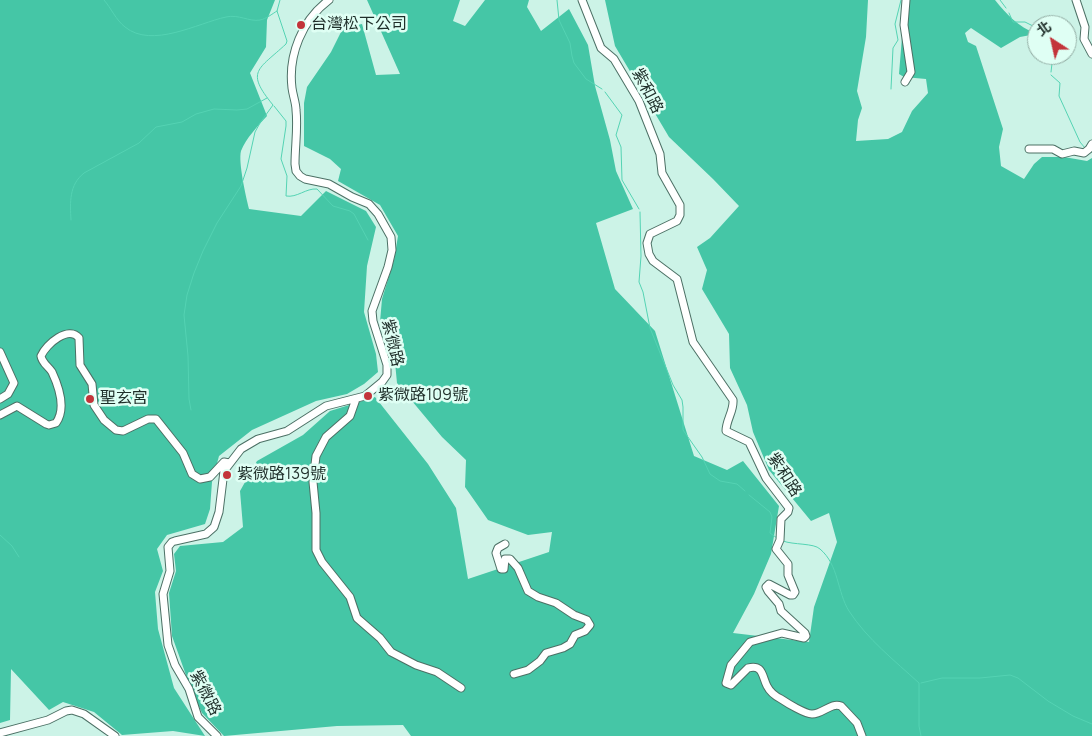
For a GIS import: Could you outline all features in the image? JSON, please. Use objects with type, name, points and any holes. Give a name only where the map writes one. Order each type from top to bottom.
[{"type":"street","name":"紫微路","points":[[217,736],[198,717],[189,689],[170,650],[163,594],[170,571],[168,547],[175,540],[206,534],[214,527],[219,512],[224,471],[242,448],[252,442],[286,431],[326,406],[365,396],[387,374],[387,365],[373,321],[372,311],[388,267],[392,243],[391,237],[378,214],[369,204],[329,184],[305,179],[296,171],[294,153],[296,109],[292,84],[294,58],[301,33],[316,11],[329,0]]},
{"type":"street","name":"紫和路","points":[[582,0],[601,48],[614,59],[639,101],[660,154],[662,173],[680,205],[680,215],[677,221],[650,234],[647,240],[649,254],[652,259],[677,279],[693,342],[732,398],[734,404],[726,431],[748,442],[766,478],[789,508],[781,520],[780,538],[776,550],[788,564],[788,574],[795,592],[793,595],[790,595],[769,584],[767,589],[778,602],[781,611],[806,636],[804,638],[782,633],[750,642],[731,666],[726,683],[731,685],[748,668],[756,668],[762,671],[768,687],[774,695],[807,712],[814,714],[834,705],[841,706],[857,723],[862,731],[862,736]]},
{"type":"street","points":[[905,82],[911,72],[904,25],[906,0]]},
{"type":"street","points":[[1076,0],[1085,27],[1084,39],[1092,54]]},
{"type":"street","points":[[1029,149],[1053,149],[1062,154],[1074,151],[1084,153],[1092,144]]},
{"type":"street","points":[[0,415],[17,406],[46,424],[56,423],[61,413],[61,399],[52,372],[43,362],[41,356],[46,348],[63,336],[75,334],[80,338],[80,365],[92,384],[94,405],[99,414],[110,425],[116,430],[123,431],[148,419],[156,420],[183,453],[192,474],[200,479],[210,477],[224,462],[229,463]]},
{"type":"street","points":[[0,352],[14,383],[8,394],[0,400]]},
{"type":"street","points":[[356,399],[350,416],[326,437],[316,456],[313,482],[316,550],[322,562],[350,597],[357,618],[380,638],[391,652],[416,665],[437,672],[461,688]]},
{"type":"street","points":[[505,544],[498,548],[496,553],[501,569],[504,569],[505,559],[510,559],[518,568],[528,591],[556,603],[574,615],[587,620],[590,625],[585,631],[575,635],[570,644],[546,653],[540,662],[528,670],[514,674]]},
{"type":"street","points":[[0,733],[48,720],[72,710],[84,714],[114,736]]},
{"type":"green space","points":[[0,0],[275,0],[267,20],[266,47],[250,73],[267,116],[249,137],[243,146],[240,156],[241,171],[249,209],[301,216],[326,191],[366,211],[376,227],[367,266],[364,312],[376,354],[378,372],[364,384],[347,394],[316,401],[252,430],[219,456],[212,482],[210,509],[205,524],[167,535],[157,549],[163,571],[155,592],[158,629],[174,688],[205,736],[173,731],[122,735],[94,712],[63,702],[49,710],[11,669],[10,720],[0,723]]},
{"type":"green space","points":[[367,0],[460,0],[453,21],[465,26],[485,0],[529,0],[527,7],[541,31],[569,9],[588,45],[595,86],[610,140],[616,171],[633,209],[596,223],[615,289],[655,331],[694,456],[727,470],[743,461],[779,506],[771,554],[754,594],[733,633],[809,642],[814,607],[837,542],[829,513],[811,521],[769,470],[753,432],[747,405],[730,368],[729,334],[702,289],[707,270],[697,247],[710,238],[739,206],[669,137],[615,46],[605,0],[868,0],[866,37],[857,91],[862,108],[858,120],[856,141],[888,139],[902,132],[912,111],[928,93],[926,79],[904,77],[899,74],[905,0],[995,0],[1013,20],[1027,29],[1027,36],[1020,37],[1001,48],[971,28],[965,33],[968,42],[976,46],[1003,129],[999,147],[1001,166],[1024,179],[1034,164],[1042,157],[1064,157],[1087,161],[1092,158],[1092,736],[411,736],[403,725],[337,726],[224,736],[202,713],[192,692],[172,636],[169,593],[176,571],[174,554],[180,546],[223,542],[243,527],[240,491],[257,461],[303,435],[330,411],[375,397],[428,464],[456,508],[468,579],[549,552],[552,532],[528,535],[488,520],[465,487],[466,460],[442,437],[397,383],[394,352],[380,322],[382,299],[394,260],[398,236],[380,205],[338,181],[341,169],[330,159],[304,146],[304,103],[307,87],[331,52],[343,28],[362,24],[376,75],[400,74]]},
{"type":"waterway","points":[[104,0],[125,27],[136,33],[148,36],[175,32],[231,16],[260,20],[267,18],[277,11]]},
{"type":"waterway","points":[[191,410],[184,315],[187,295],[203,251],[217,223],[241,186],[255,132],[273,105],[264,94],[257,78],[262,66],[287,41],[277,11],[280,0]]},
{"type":"waterway","points":[[557,0],[559,20],[570,43],[574,63],[586,79],[602,89]]},
{"type":"waterway","points":[[891,89],[893,48],[898,40],[895,24],[901,0]]},
{"type":"waterway","points":[[1000,0],[1006,8]]},
{"type":"waterway","points":[[1009,13],[1013,22],[1027,23]]},
{"type":"waterway","points":[[1051,72],[1052,65]]},
{"type":"waterway","points":[[1051,75],[1060,83],[1059,96],[1080,142],[1085,148]]},
{"type":"waterway","points":[[605,92],[622,115],[616,135],[621,147],[622,180],[639,209]]},
{"type":"waterway","points":[[71,220],[70,207],[73,188],[79,178],[84,173],[139,143],[156,127],[182,122],[196,114],[214,109],[247,109],[267,98]]},
{"type":"waterway","points":[[274,106],[286,121],[281,159],[287,176],[286,196],[294,196],[317,189],[333,206],[354,214],[368,240]]},
{"type":"waterway","points":[[640,212],[641,256],[639,282],[643,292],[650,328],[673,385],[682,400],[683,430],[702,457],[710,474],[720,481],[737,484],[745,491]]},
{"type":"waterway","points":[[749,495],[770,512],[772,517],[770,533],[777,538]]},
{"type":"waterway","points":[[0,535],[12,546],[19,557]]},
{"type":"waterway","points":[[783,541],[817,547],[826,555],[831,563],[845,604],[856,621],[882,649],[919,683],[919,726],[921,736]]},
{"type":"waterway","points":[[921,683],[942,678],[980,678],[1010,675],[1018,678],[1048,701],[1073,716],[1092,724]]},
{"type":"place","name":"台灣松下公司","points":[[301,25]]},
{"type":"place","name":"紫微路109號","points":[[368,396]]},
{"type":"place","name":"聖玄宮","points":[[90,399]]},
{"type":"place","name":"紫微路139號","points":[[227,475]]}]
